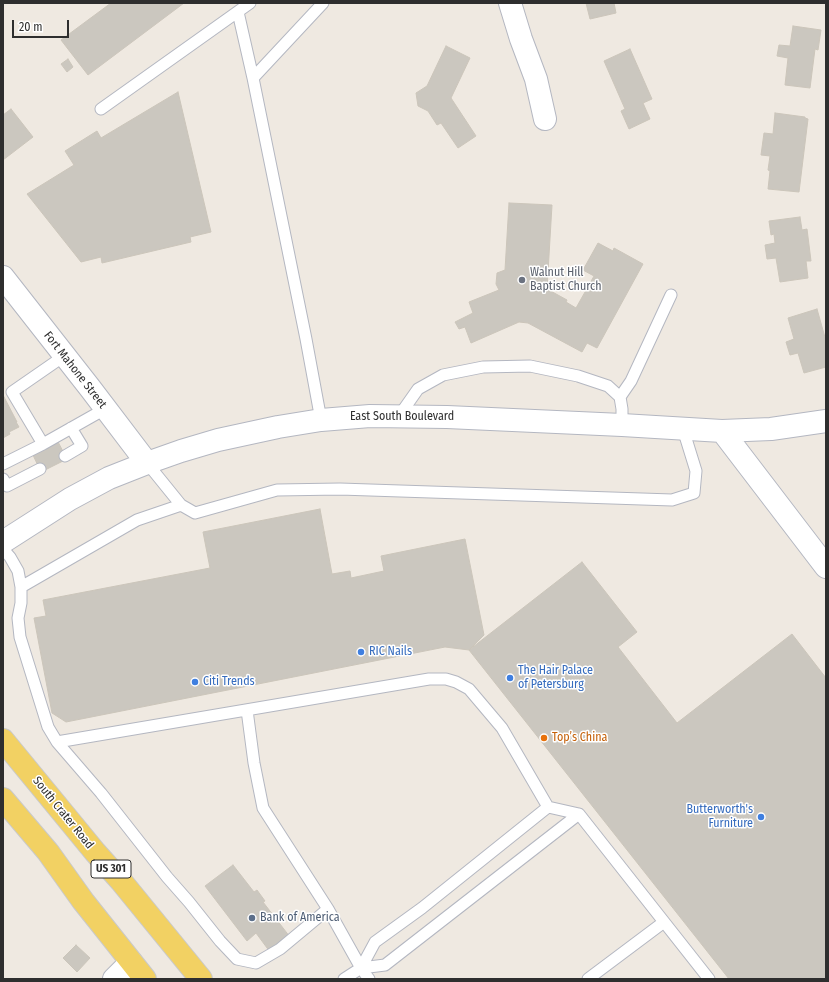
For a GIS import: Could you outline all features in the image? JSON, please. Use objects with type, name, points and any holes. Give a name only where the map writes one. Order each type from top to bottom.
[{"type":"main road","name":"South Crater Road","points":[[3,740],[201,979]]},
{"type":"main road","points":[[3,799],[48,852],[145,979]]},
{"type":"street","points":[[510,3],[521,39],[536,79],[545,119]]},
{"type":"street","name":"Fort Mahone Street","points":[[3,277],[147,463]]},
{"type":"street","name":"East South Boulevard","points":[[3,542],[70,499],[109,478],[147,463],[218,440],[278,427],[321,420],[370,416],[447,416],[722,431],[771,429],[826,421]]},
{"type":"street","points":[[722,431],[826,567]]},
{"type":"street","points":[[114,979],[131,962]]},
{"type":"lane","points":[[101,109],[250,3]]},
{"type":"lane","points":[[253,78],[323,3]]},
{"type":"lane","points":[[238,12],[305,332],[321,420]]},
{"type":"lane","points":[[620,397],[631,381],[671,295]]},
{"type":"lane","points":[[43,444],[12,392],[64,356]]},
{"type":"lane","points":[[399,416],[418,389],[443,375],[483,367],[530,366],[578,376],[608,386],[620,397],[622,425]]},
{"type":"lane","points":[[3,464],[43,444],[105,409]]},
{"type":"lane","points":[[65,456],[82,446],[71,428]]},
{"type":"lane","points":[[147,463],[181,505],[195,513],[277,490],[340,489],[672,500],[694,493],[696,471],[682,429]]},
{"type":"lane","points":[[3,479],[7,486],[40,469]]},
{"type":"lane","points":[[21,587],[136,520],[181,505]]},
{"type":"lane","points":[[3,549],[10,557],[18,571],[21,587],[21,603],[18,618],[20,637],[48,727],[57,742],[101,793],[220,941],[237,959],[256,963],[280,949],[328,909]]},
{"type":"lane","points":[[57,742],[429,679],[451,680],[469,689],[502,728],[548,807],[579,814],[709,979]]},
{"type":"lane","points":[[247,710],[254,763],[263,808],[328,909],[361,968],[370,979]]},
{"type":"lane","points":[[361,968],[375,942],[422,908],[548,807]]},
{"type":"lane","points":[[344,979],[361,968],[385,965],[579,814]]},
{"type":"lane","points":[[588,979],[664,922]]},
{"type":"building","points":[[111,3],[184,3],[88,75],[61,40]]},
{"type":"building","points":[[586,3],[614,3],[616,13],[590,19]]},
{"type":"building","points":[[793,26],[821,30],[818,50],[815,49],[810,88],[785,85],[788,58],[777,56],[779,45],[790,46]]},
{"type":"building","points":[[446,46],[470,58],[451,98],[476,136],[458,148],[441,123],[437,125],[428,111],[418,106],[416,93],[427,86]]},
{"type":"building","points":[[630,49],[652,99],[643,103],[650,119],[629,129],[621,111],[625,109],[604,61]]},
{"type":"building","points":[[68,59],[73,67],[67,72],[61,64]]},
{"type":"building","points":[[178,92],[211,232],[190,237],[191,242],[102,263],[101,257],[81,262],[27,194],[74,165],[65,151],[97,131],[101,138]]},
{"type":"building","points":[[11,109],[33,137],[3,160],[3,115]]},
{"type":"building","points":[[775,113],[805,117],[808,119],[799,192],[768,189],[770,156],[761,155],[764,133],[773,134]]},
{"type":"building","name":"Walnut Hill Baptist Church","points":[[509,203],[552,205],[547,289],[567,300],[566,302],[576,308],[594,276],[583,270],[598,243],[613,251],[614,248],[643,264],[597,348],[587,343],[582,352],[528,323],[519,322],[471,343],[465,327],[459,329],[455,322],[473,313],[469,302],[499,290],[496,284],[497,273],[505,270]]},
{"type":"building","points":[[800,217],[802,230],[807,229],[811,261],[806,261],[808,278],[780,282],[776,258],[767,259],[765,245],[775,243],[774,234],[771,235],[769,221]]},
{"type":"building","points":[[817,309],[826,341],[826,367],[804,373],[798,353],[790,355],[786,342],[794,339],[788,318]]},
{"type":"building","points":[[3,395],[19,427],[9,432],[10,434],[3,438]]},
{"type":"building","points":[[57,440],[67,459],[41,472],[32,453]]},
{"type":"building","points":[[320,509],[332,574],[350,571],[351,578],[384,571],[381,556],[465,539],[484,635],[469,650],[445,647],[66,722],[52,713],[34,618],[46,616],[43,600],[210,568],[203,532]]},
{"type":"building","points":[[582,562],[637,632],[618,647],[677,723],[792,634],[826,678],[826,979],[729,979],[469,650]]},
{"type":"building","name":"Bank of America","points":[[233,865],[254,892],[257,890],[265,901],[263,902],[290,937],[270,952],[256,933],[247,941],[205,886]]},
{"type":"building","points":[[76,945],[90,958],[77,972],[63,958]]},
{"type":"place","name":"Walnut Hill Baptist Church","points":[[522,280]]},
{"type":"place","name":"RIC Nails","points":[[361,652]]},
{"type":"place","name":"The Hair Palace of Petersburg","points":[[510,678]]},
{"type":"place","name":"Citi Trends","points":[[195,682]]},
{"type":"place","name":"Top’s China","points":[[544,738]]},
{"type":"place","name":"Butterworth's Furniture","points":[[761,817]]},
{"type":"place","name":"Bank of America","points":[[252,918]]}]
